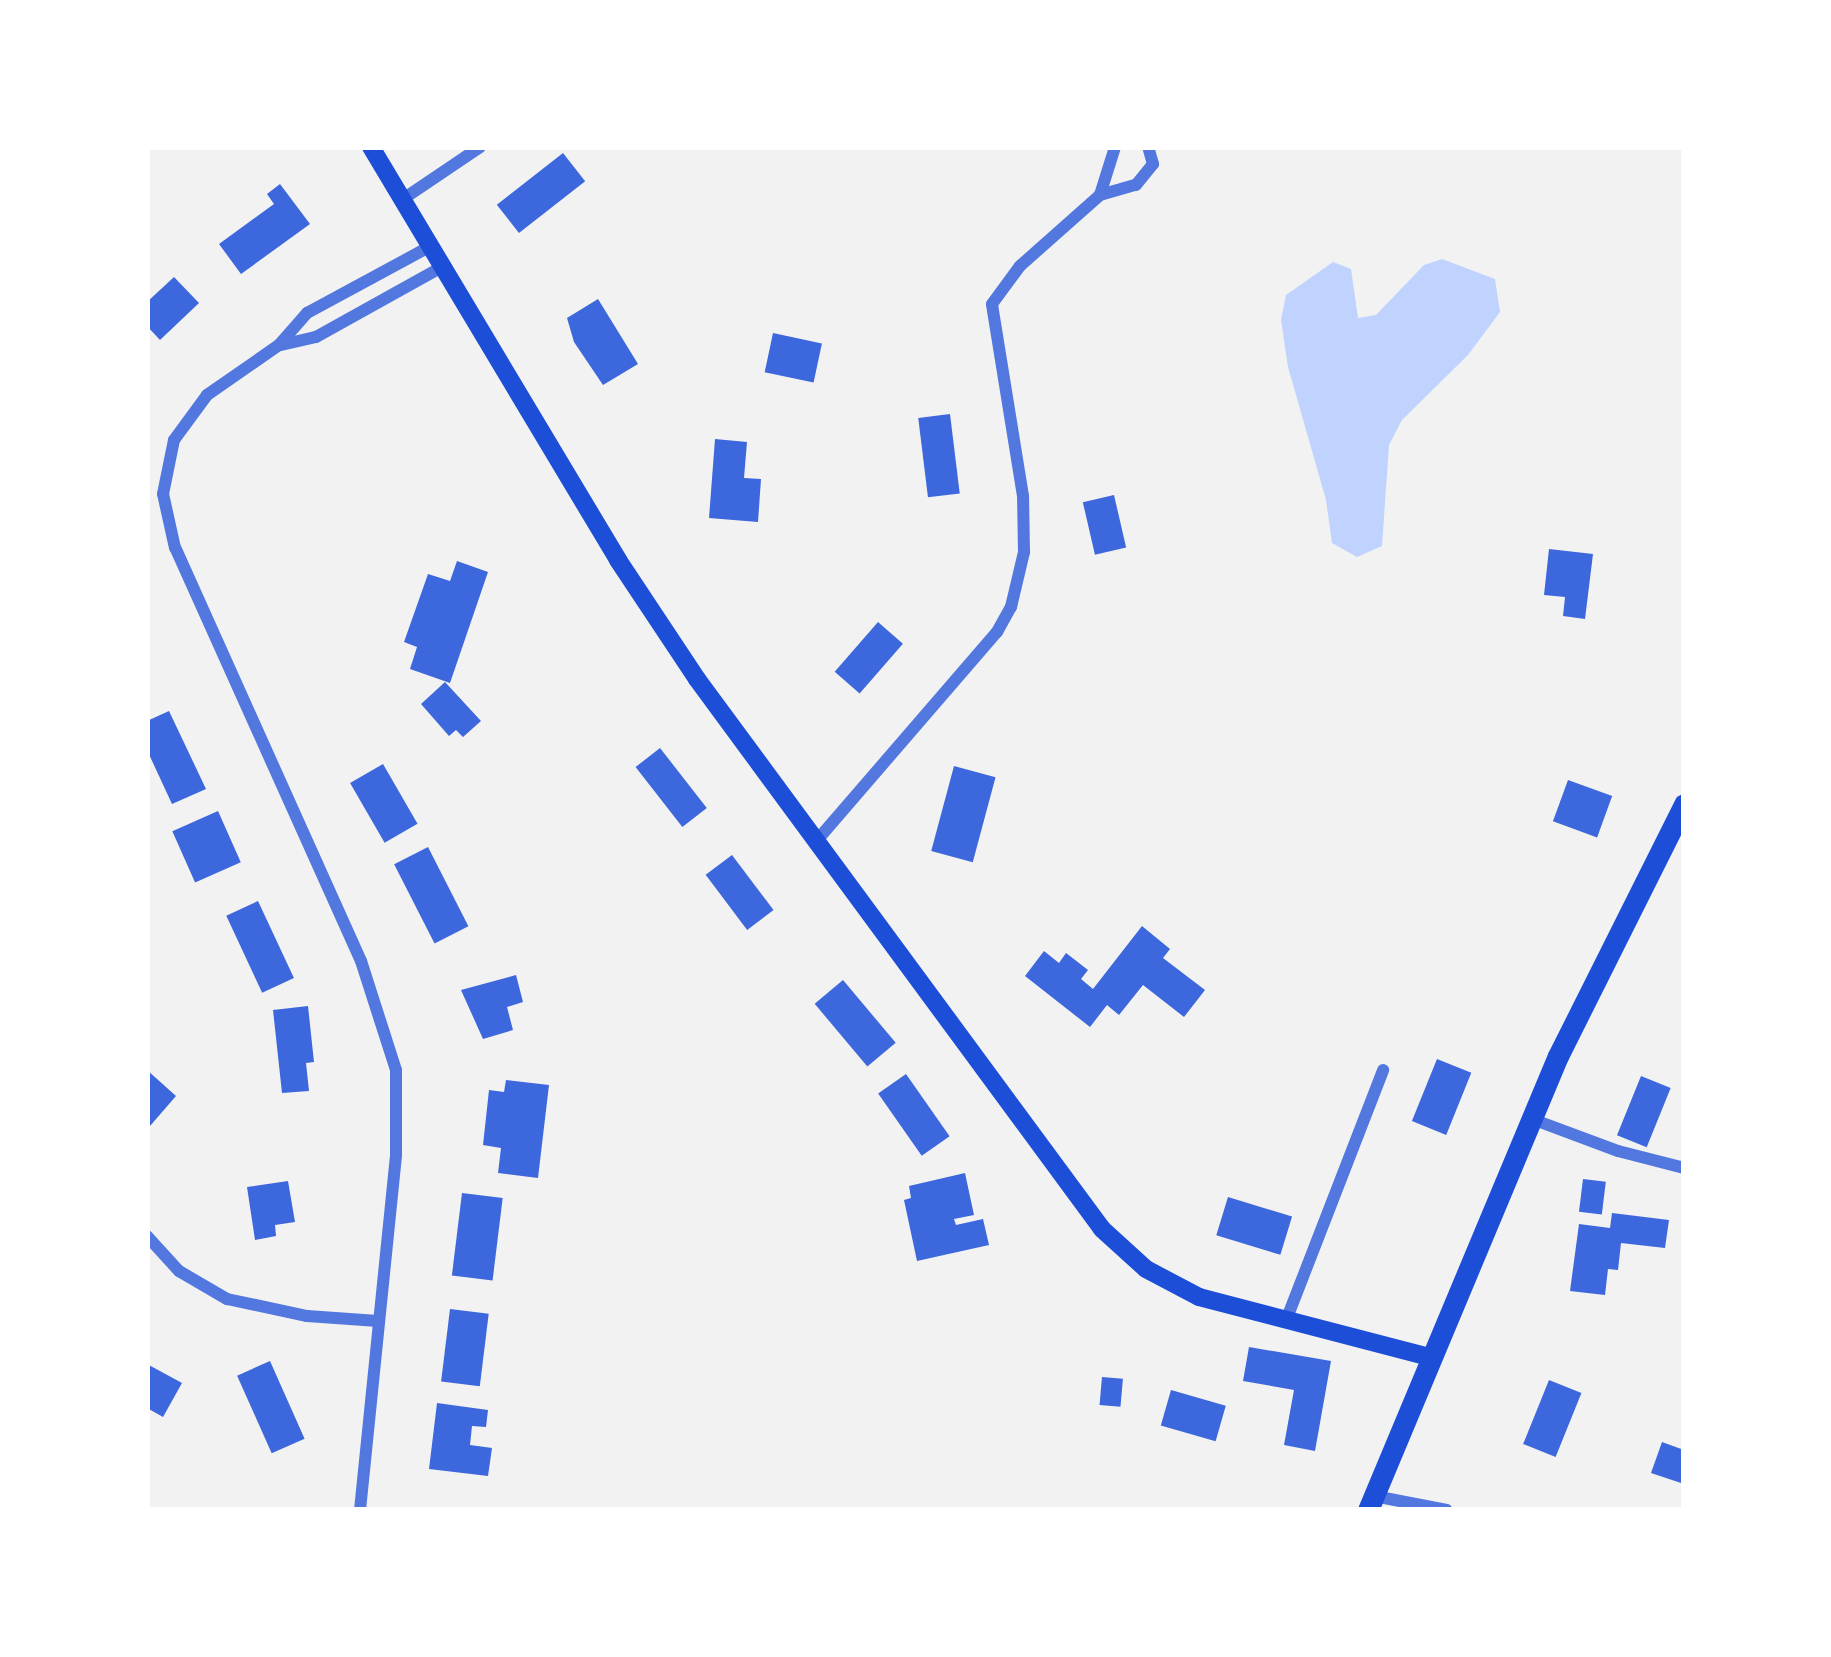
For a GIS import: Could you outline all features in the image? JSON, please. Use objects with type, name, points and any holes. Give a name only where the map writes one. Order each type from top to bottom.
[{"type":"main road","points":[[371,147],[618,560],[780,794],[819,838],[1015,1116],[1122,1251],[1199,1297],[1429,1357]]},
{"type":"main road","points":[[1371,1503],[1592,981],[1684,804]]},
{"type":"street","points":[[403,199],[480,147]]},
{"type":"street","points":[[1100,195],[1115,147]]},
{"type":"street","points":[[819,838],[998,632],[1011,608],[1024,553],[1023,496],[992,304],[1020,266],[1100,195],[1136,185],[1154,164],[1148,147]]},
{"type":"street","points":[[360,1510],[396,1155],[398,1098],[390,1042],[361,961],[175,548],[163,494],[170,453],[189,416],[230,376],[280,345],[307,313],[429,248]]},
{"type":"street","points":[[280,345],[316,338],[440,268]]},
{"type":"street","points":[[1287,1318],[1383,1070]]},
{"type":"street","points":[[1532,1119],[1618,1151],[1684,1168]]},
{"type":"street","points":[[147,1235],[179,1271],[227,1299],[307,1316],[378,1321]]},
{"type":"street","points":[[1371,1503],[1447,1510]]},
{"type":"water","points":[[1442,259],[1495,279],[1500,312],[1468,355],[1402,420],[1389,445],[1382,546],[1357,557],[1332,543],[1326,500],[1288,367],[1281,320],[1286,295],[1333,262],[1351,269],[1358,318],[1376,315],[1424,265]]},
{"type":"building","points":[[563,153],[585,181],[519,233],[497,205]]},
{"type":"building","points":[[280,184],[310,224],[241,274],[219,244],[274,204],[267,194]]},
{"type":"building","points":[[174,277],[199,303],[160,340],[147,326],[147,302]]},
{"type":"building","points":[[598,299],[638,364],[603,385],[574,342],[567,318]]},
{"type":"building","points":[[773,333],[822,343],[814,383],[765,372]]},
{"type":"building","points":[[950,414],[960,493],[928,497],[918,418]]},
{"type":"building","points":[[715,439],[747,442],[744,478],[761,479],[758,522],[709,518]]},
{"type":"building","points":[[1114,495],[1126,548],[1095,555],[1083,502]]},
{"type":"building","points":[[1549,549],[1593,554],[1585,619],[1563,616],[1565,597],[1544,595]]},
{"type":"building","points":[[457,561],[488,572],[450,683],[410,669],[417,647],[404,642],[428,574],[450,581]]},
{"type":"building","points":[[878,622],[903,644],[860,693],[835,672]]},
{"type":"building","points":[[445,682],[481,721],[463,737],[456,730],[449,736],[421,704]]},
{"type":"building","points":[[169,711],[206,789],[172,804],[147,750],[147,721]]},
{"type":"building","points":[[660,748],[707,808],[682,827],[636,767]]},
{"type":"building","points":[[383,764],[418,824],[385,843],[350,783]]},
{"type":"building","points":[[954,766],[996,777],[973,862],[931,851]]},
{"type":"building","points":[[1568,780],[1612,796],[1597,837],[1553,821]]},
{"type":"building","points":[[218,811],[241,862],[195,882],[172,831]]},
{"type":"building","points":[[428,847],[468,926],[435,944],[394,864]]},
{"type":"building","points":[[732,855],[774,910],[747,930],[706,875]]},
{"type":"building","points":[[258,901],[294,978],[262,993],[226,916]]},
{"type":"building","points":[[1142,926],[1170,949],[1163,958],[1205,990],[1184,1017],[1143,985],[1119,1015],[1107,1005],[1090,1027],[1025,976],[1044,951],[1059,963],[1066,953],[1088,970],[1081,979],[1093,989]]},
{"type":"building","points":[[516,975],[523,1002],[507,1007],[513,1030],[483,1039],[461,990]]},
{"type":"building","points":[[843,980],[896,1043],[867,1067],[815,1004]]},
{"type":"building","points":[[308,1006],[314,1062],[306,1063],[309,1091],[282,1093],[273,1010]]},
{"type":"building","points":[[1437,1059],[1471,1073],[1446,1135],[1412,1121]]},
{"type":"building","points":[[147,1070],[176,1096],[150,1126],[147,1124]]},
{"type":"building","points":[[906,1074],[950,1136],[922,1156],[878,1094]]},
{"type":"building","points":[[1641,1076],[1671,1088],[1647,1147],[1617,1135]]},
{"type":"building","points":[[506,1080],[549,1085],[538,1178],[498,1173],[501,1148],[483,1145],[489,1090],[504,1092]]},
{"type":"building","points":[[965,1173],[974,1215],[954,1219],[956,1225],[983,1219],[989,1245],[917,1261],[904,1200],[911,1198],[909,1186]]},
{"type":"building","points":[[1583,1179],[1606,1182],[1602,1215],[1579,1212]]},
{"type":"building","points":[[288,1181],[295,1222],[275,1225],[276,1236],[255,1240],[247,1187]]},
{"type":"building","points":[[462,1193],[503,1198],[493,1280],[452,1275]]},
{"type":"building","points":[[1228,1197],[1292,1217],[1280,1255],[1216,1235]]},
{"type":"building","points":[[1612,1213],[1669,1220],[1665,1248],[1621,1243],[1618,1270],[1608,1269],[1605,1295],[1570,1291],[1579,1224],[1610,1228]]},
{"type":"building","points":[[450,1309],[489,1314],[480,1386],[441,1381]]},
{"type":"building","points":[[1249,1347],[1331,1361],[1315,1451],[1284,1445],[1294,1390],[1243,1381]]},
{"type":"building","points":[[270,1361],[305,1439],[272,1453],[237,1376]]},
{"type":"building","points":[[147,1364],[182,1383],[163,1417],[147,1408]]},
{"type":"building","points":[[1102,1377],[1123,1379],[1120,1407],[1100,1405]]},
{"type":"building","points":[[1549,1380],[1581,1393],[1556,1457],[1523,1444]]},
{"type":"building","points":[[1171,1390],[1226,1406],[1216,1441],[1161,1426]]},
{"type":"building","points":[[437,1403],[488,1410],[486,1427],[472,1426],[470,1445],[492,1448],[488,1476],[429,1469]]},
{"type":"building","points":[[1662,1442],[1684,1450],[1684,1484],[1651,1473]]}]
